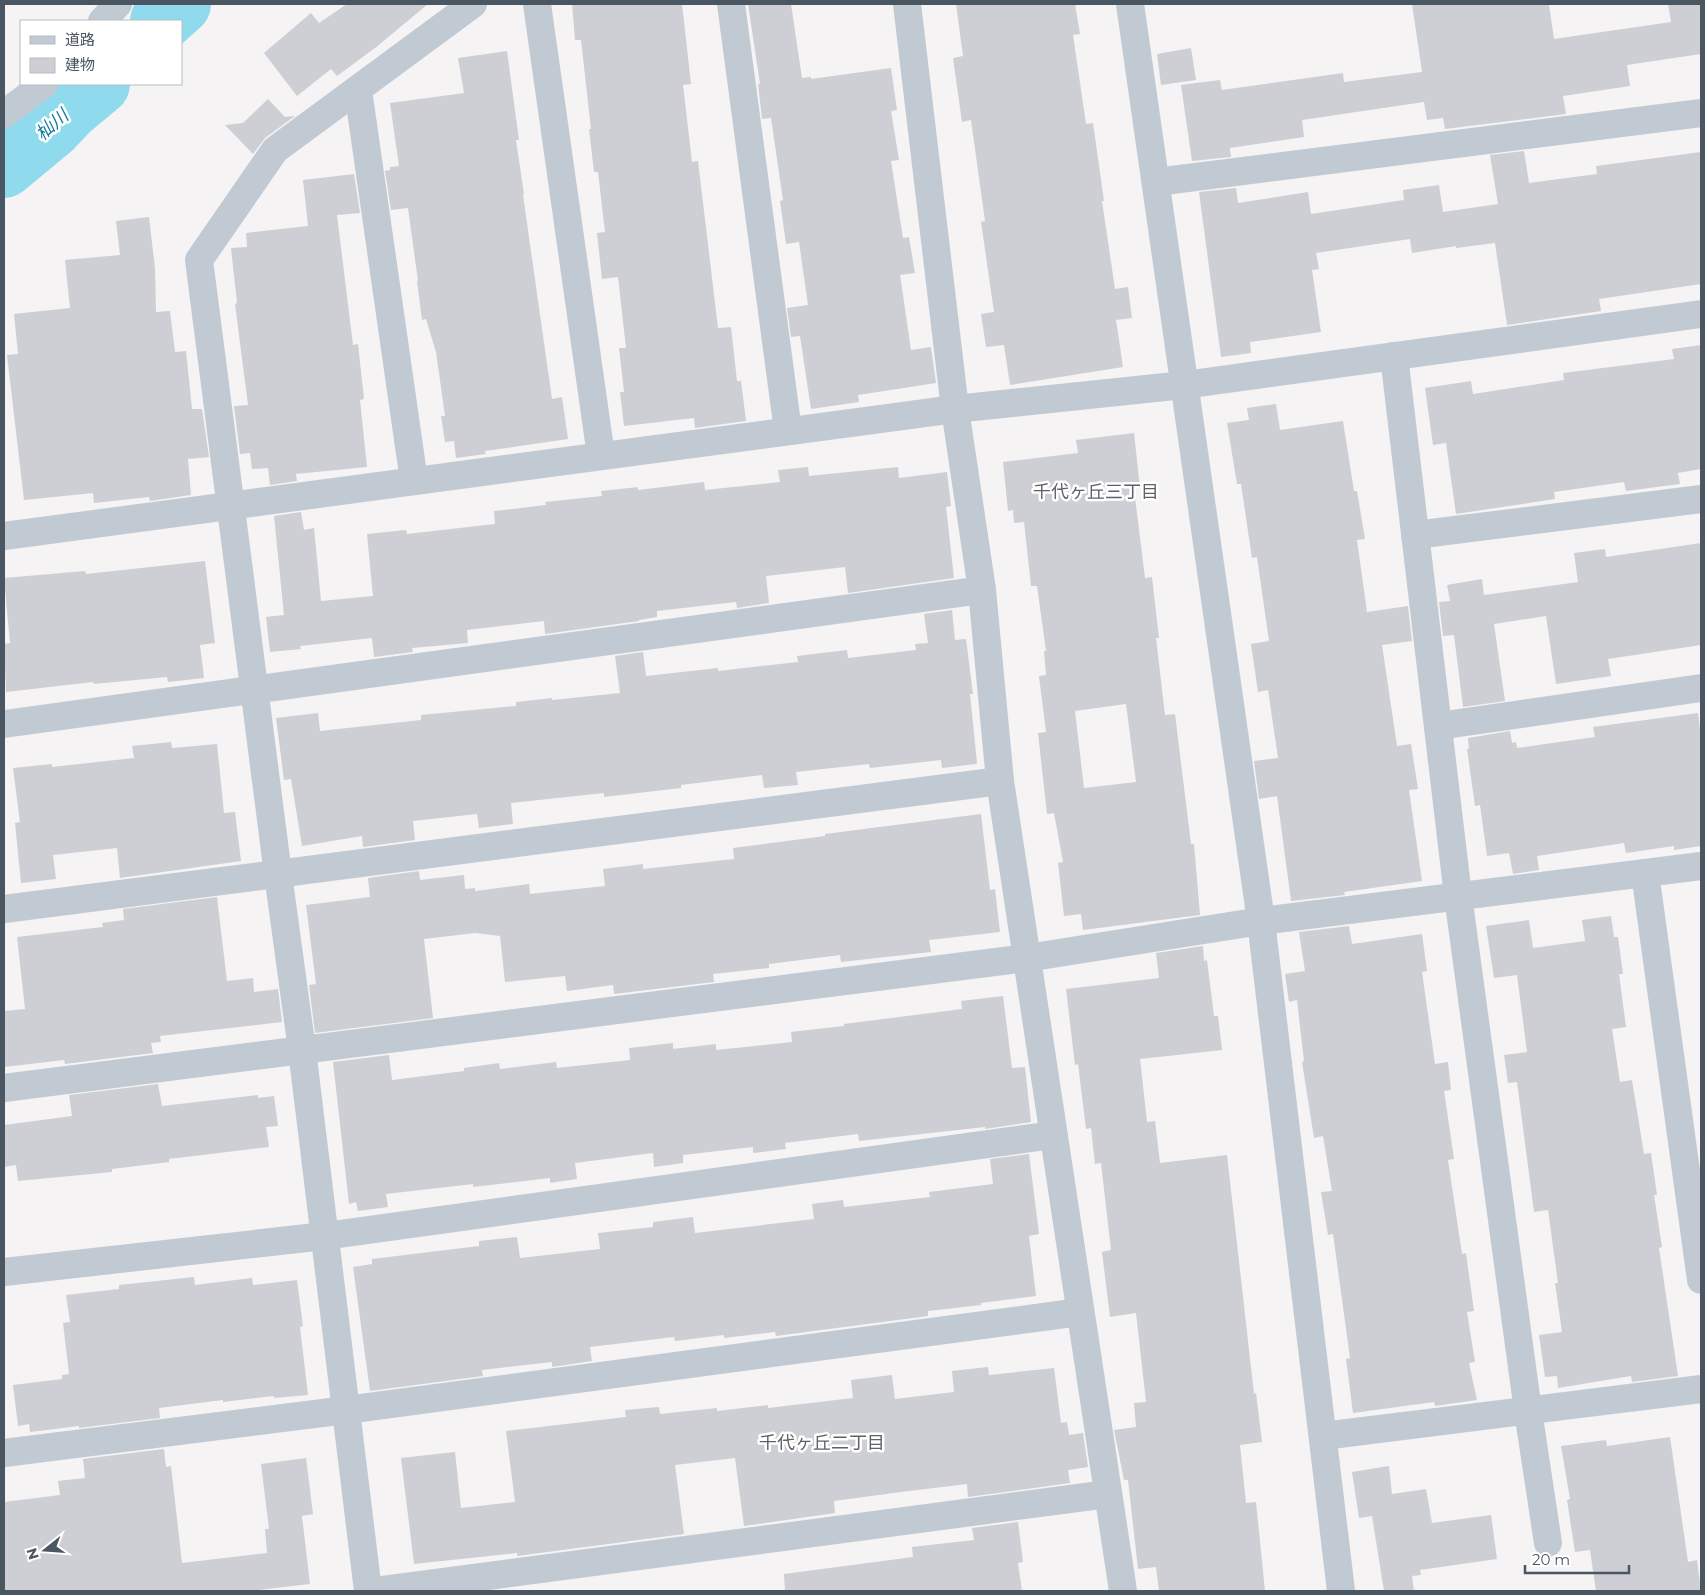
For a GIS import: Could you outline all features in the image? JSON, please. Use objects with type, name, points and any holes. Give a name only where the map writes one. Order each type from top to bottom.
[{"type":"street","points":[[103,20],[118,4]]},
{"type":"street","points":[[368,1591],[302,1050],[199,260],[275,150],[474,4]]},
{"type":"street","points":[[537,4],[601,456]]},
{"type":"street","points":[[731,4],[788,431]]},
{"type":"street","points":[[907,4],[955,408],[982,590],[1000,781],[1123,1591]]},
{"type":"street","points":[[1130,4],[1261,921],[1341,1591]]},
{"type":"street","points":[[4,114],[43,85]]},
{"type":"street","points":[[358,90],[414,481]]},
{"type":"street","points":[[1156,182],[1701,113]]},
{"type":"street","points":[[4,536],[955,408],[1184,385],[1701,314]]},
{"type":"street","points":[[1394,356],[1458,896],[1528,1411],[1548,1544]]},
{"type":"street","points":[[1415,534],[1701,499]]},
{"type":"street","points":[[4,724],[982,590]]},
{"type":"street","points":[[1438,726],[1701,688]]},
{"type":"street","points":[[4,909],[1000,781]]},
{"type":"street","points":[[4,1088],[1027,958],[1261,921],[1701,866]]},
{"type":"street","points":[[1644,872],[1701,1280]]},
{"type":"street","points":[[4,1272],[325,1236],[1054,1135]]},
{"type":"street","points":[[4,1453],[346,1410],[1080,1312]]},
{"type":"street","points":[[1323,1436],[1701,1389]]},
{"type":"street","points":[[375,1591],[1108,1494]]},
{"type":"building","points":[[347,4],[428,4],[375,48],[337,76],[331,69],[297,96],[264,53],[311,13],[319,23]]},
{"type":"building","points":[[572,4],[682,4],[691,84],[683,85],[692,162],[698,161],[718,328],[731,327],[737,381],[741,381],[746,421],[695,428],[694,418],[624,426],[620,392],[624,392],[619,348],[626,348],[618,277],[602,279],[597,233],[605,232],[598,172],[594,172],[581,40],[575,40]]},
{"type":"building","points":[[748,4],[791,4],[802,78],[811,77],[811,79],[891,68],[897,110],[891,111],[899,160],[891,161],[903,238],[909,237],[915,273],[900,275],[911,350],[931,347],[936,383],[858,395],[859,402],[811,409],[800,336],[791,337],[787,308],[808,305],[799,242],[786,244],[780,201],[783,200],[771,118],[762,119],[758,84],[760,84]]},
{"type":"building","points":[[956,4],[1075,4],[1080,34],[1073,35],[1086,124],[1093,123],[1115,289],[1128,287],[1132,318],[1116,320],[1123,367],[1010,385],[1004,345],[986,347],[981,314],[994,312],[981,222],[985,221],[971,120],[962,122],[953,58],[963,56]]},
{"type":"building","points":[[1412,4],[1549,4],[1554,39],[1671,22],[1668,4],[1701,4],[1701,54],[1627,65],[1630,86],[1563,96],[1566,114],[1445,129],[1443,118],[1427,120],[1424,102],[1302,120],[1304,137],[1230,148],[1231,157],[1192,161],[1181,85],[1220,80],[1222,90],[1343,73],[1344,82],[1422,72]]},
{"type":"building","points":[[1191,48],[1196,80],[1161,85],[1157,54]]},
{"type":"building","points":[[507,51],[519,140],[516,140],[523,195],[552,399],[562,397],[568,439],[485,451],[486,454],[456,458],[454,441],[445,442],[441,416],[445,416],[436,352],[426,319],[422,320],[408,208],[391,210],[385,171],[390,170],[390,167],[399,166],[390,103],[464,93],[458,58]]},
{"type":"building","points":[[268,99],[285,117],[295,116],[265,138],[253,154],[225,125],[243,123]]},
{"type":"building","points":[[1524,151],[1529,183],[1597,174],[1596,166],[1701,152],[1701,284],[1599,299],[1601,311],[1507,325],[1495,243],[1456,248],[1456,246],[1412,253],[1410,239],[1316,253],[1319,269],[1312,270],[1321,332],[1250,342],[1251,353],[1221,357],[1199,192],[1236,188],[1238,203],[1308,192],[1311,214],[1404,200],[1403,190],[1439,185],[1443,212],[1498,204],[1490,155]]},
{"type":"building","points":[[354,174],[360,213],[337,215],[353,345],[358,344],[364,399],[360,400],[367,467],[296,474],[297,481],[270,485],[268,468],[252,469],[250,453],[240,454],[234,406],[248,405],[235,304],[237,303],[231,248],[247,247],[246,233],[308,226],[303,180]]},
{"type":"building","points":[[149,217],[155,268],[156,312],[170,311],[175,352],[186,351],[192,409],[202,409],[209,457],[188,459],[191,495],[150,501],[149,497],[94,503],[93,493],[24,500],[7,355],[18,354],[14,314],[70,308],[65,260],[120,255],[116,221]]},
{"type":"building","points":[[1701,345],[1701,469],[1678,473],[1680,484],[1626,491],[1624,482],[1554,492],[1555,499],[1456,514],[1446,443],[1433,445],[1425,388],[1471,381],[1473,394],[1564,380],[1563,373],[1674,359],[1672,349]]},
{"type":"building","points":[[1276,404],[1280,430],[1343,421],[1354,491],[1357,491],[1365,539],[1357,540],[1367,612],[1408,606],[1412,641],[1382,645],[1397,746],[1411,744],[1418,789],[1409,790],[1422,881],[1344,892],[1345,895],[1291,901],[1277,796],[1259,799],[1254,761],[1278,758],[1268,690],[1258,692],[1251,644],[1269,641],[1257,557],[1252,558],[1241,484],[1237,484],[1227,423],[1249,420],[1247,408]]},
{"type":"building","points":[[1134,433],[1140,488],[1134,489],[1145,578],[1152,577],[1159,638],[1156,638],[1165,715],[1175,714],[1191,844],[1194,844],[1200,915],[1083,930],[1081,914],[1064,916],[1058,863],[1063,862],[1054,813],[1047,814],[1038,733],[1046,732],[1039,676],[1046,675],[1044,651],[1046,651],[1037,586],[1031,586],[1024,522],[1014,523],[1013,510],[1008,511],[1003,462],[1078,453],[1076,440]],"holes":[[[1126,704],[1136,782],[1084,788],[1075,711]]]},
{"type":"building","points":[[808,467],[809,476],[898,467],[899,478],[947,472],[951,506],[946,507],[954,578],[848,593],[845,567],[766,576],[769,603],[737,608],[736,602],[657,611],[657,617],[639,621],[545,634],[544,621],[467,630],[468,643],[412,648],[413,652],[374,657],[372,638],[300,646],[301,649],[270,652],[266,617],[284,615],[274,516],[301,512],[304,530],[314,528],[321,601],[373,596],[367,534],[406,530],[407,534],[495,524],[494,511],[546,505],[545,502],[602,496],[601,491],[638,487],[638,490],[704,482],[705,490],[780,482],[778,470]]},
{"type":"building","points":[[1701,543],[1701,645],[1608,659],[1611,676],[1556,684],[1546,616],[1494,624],[1505,701],[1463,707],[1454,635],[1443,636],[1439,602],[1450,601],[1447,585],[1482,579],[1484,595],[1578,582],[1574,553],[1605,549],[1606,557]]},
{"type":"building","points":[[205,561],[215,643],[200,645],[204,678],[168,682],[167,677],[94,684],[93,682],[6,692],[4,644],[10,643],[4,578],[85,571],[86,574]]},
{"type":"building","points":[[952,610],[955,640],[966,639],[973,694],[970,694],[976,764],[942,768],[941,760],[870,768],[869,764],[796,772],[798,785],[764,788],[762,775],[681,785],[681,788],[604,797],[604,793],[511,803],[513,824],[479,828],[477,814],[413,821],[415,840],[363,847],[362,836],[302,846],[291,779],[284,780],[276,718],[318,713],[320,731],[421,720],[421,715],[516,706],[516,702],[620,693],[615,656],[643,652],[646,676],[718,668],[718,671],[798,662],[797,656],[847,650],[848,658],[916,650],[915,644],[928,643],[924,614]]},
{"type":"building","points":[[1698,713],[1701,736],[1701,846],[1674,850],[1674,846],[1626,853],[1624,843],[1537,856],[1539,870],[1513,874],[1509,853],[1487,856],[1480,805],[1475,806],[1467,749],[1469,749],[1468,738],[1510,731],[1512,743],[1516,742],[1517,748],[1595,737],[1593,727]]},
{"type":"building","points":[[171,742],[172,748],[217,744],[224,813],[235,812],[241,861],[120,878],[117,848],[53,855],[56,879],[21,883],[15,823],[20,822],[13,768],[52,764],[52,767],[134,758],[132,746]]},
{"type":"building","points":[[981,814],[990,890],[995,889],[1000,932],[929,940],[931,952],[841,962],[840,955],[769,964],[769,968],[713,974],[714,982],[614,994],[613,985],[567,991],[565,976],[505,982],[500,936],[475,933],[424,939],[433,1018],[315,1033],[309,985],[316,984],[306,905],[370,897],[368,878],[419,871],[420,880],[464,875],[465,889],[475,888],[475,891],[529,884],[530,894],[605,886],[603,869],[643,864],[643,869],[734,859],[733,848]]},
{"type":"building","points":[[217,897],[227,981],[253,978],[254,992],[278,989],[282,1022],[160,1036],[161,1042],[151,1043],[153,1053],[65,1064],[64,1060],[4,1067],[4,1011],[25,1009],[17,937],[103,927],[102,923],[124,920],[123,909]]},
{"type":"building","points":[[1611,916],[1614,937],[1618,937],[1623,974],[1619,974],[1626,1027],[1612,1029],[1620,1082],[1632,1080],[1644,1154],[1651,1153],[1657,1195],[1654,1195],[1662,1247],[1659,1248],[1678,1376],[1632,1382],[1631,1376],[1558,1388],[1557,1376],[1545,1377],[1539,1335],[1562,1332],[1555,1283],[1558,1283],[1548,1210],[1534,1212],[1517,1082],[1508,1083],[1504,1055],[1527,1052],[1517,975],[1494,978],[1486,926],[1529,920],[1533,948],[1585,941],[1582,920]]},
{"type":"building","points":[[1349,926],[1352,944],[1422,934],[1427,971],[1422,972],[1435,1064],[1448,1062],[1451,1090],[1444,1091],[1454,1159],[1448,1160],[1462,1254],[1466,1253],[1474,1311],[1467,1312],[1475,1362],[1469,1363],[1477,1400],[1435,1406],[1434,1402],[1353,1413],[1346,1359],[1350,1358],[1333,1234],[1328,1235],[1321,1192],[1332,1191],[1323,1136],[1314,1138],[1302,1062],[1304,1061],[1297,1000],[1289,1002],[1285,974],[1305,971],[1299,932]]},
{"type":"building","points":[[1203,946],[1204,961],[1207,960],[1214,1016],[1218,1016],[1222,1050],[1140,1059],[1147,1122],[1155,1121],[1160,1163],[1227,1155],[1254,1394],[1256,1393],[1262,1442],[1240,1445],[1246,1503],[1256,1502],[1265,1591],[1159,1591],[1156,1567],[1138,1569],[1128,1480],[1124,1480],[1114,1430],[1136,1427],[1134,1403],[1146,1402],[1136,1313],[1110,1317],[1102,1252],[1111,1250],[1101,1163],[1095,1164],[1091,1128],[1086,1129],[1078,1064],[1075,1065],[1066,989],[1159,978],[1156,953]]},
{"type":"building","points":[[1003,996],[1012,1068],[1025,1067],[1031,1122],[985,1129],[985,1127],[859,1141],[858,1134],[785,1143],[786,1149],[753,1153],[753,1147],[683,1155],[683,1163],[654,1167],[653,1153],[575,1163],[577,1179],[550,1183],[550,1178],[473,1187],[473,1184],[386,1194],[388,1207],[358,1211],[356,1202],[349,1204],[333,1062],[389,1055],[392,1080],[464,1071],[464,1068],[499,1063],[500,1069],[556,1062],[557,1068],[630,1060],[629,1048],[673,1043],[673,1049],[716,1044],[716,1050],[792,1042],[791,1032],[962,1009],[961,1001]]},
{"type":"building","points":[[158,1084],[162,1106],[258,1095],[258,1098],[274,1096],[278,1126],[266,1127],[269,1147],[169,1159],[169,1162],[112,1169],[112,1172],[18,1181],[16,1165],[4,1167],[4,1125],[72,1116],[69,1095]]},
{"type":"building","points":[[1029,1154],[1039,1234],[1029,1236],[1036,1296],[928,1311],[928,1316],[776,1336],[775,1332],[724,1338],[724,1335],[675,1341],[674,1337],[590,1347],[592,1361],[552,1367],[552,1362],[482,1370],[483,1376],[370,1391],[353,1267],[372,1264],[372,1259],[479,1246],[479,1241],[517,1237],[520,1258],[600,1249],[598,1233],[653,1227],[653,1222],[693,1217],[695,1233],[814,1219],[812,1204],[843,1200],[844,1207],[930,1197],[929,1192],[993,1184],[990,1159]]},
{"type":"building","points":[[194,1277],[195,1285],[252,1278],[253,1285],[297,1280],[303,1326],[300,1327],[308,1395],[274,1398],[274,1396],[223,1402],[223,1400],[159,1408],[160,1418],[79,1428],[79,1426],[30,1432],[29,1424],[18,1426],[13,1385],[62,1379],[62,1375],[69,1374],[63,1323],[70,1322],[66,1295],[119,1289],[119,1285]]},
{"type":"building","points":[[988,1367],[989,1375],[1054,1368],[1061,1423],[1067,1422],[1069,1435],[1083,1433],[1088,1467],[1068,1470],[1070,1483],[968,1497],[967,1484],[901,1492],[834,1501],[835,1513],[744,1526],[735,1458],[675,1465],[684,1534],[517,1556],[517,1553],[414,1564],[401,1458],[455,1452],[461,1508],[515,1502],[506,1431],[626,1417],[625,1410],[659,1407],[660,1414],[717,1408],[717,1411],[768,1405],[768,1408],[853,1398],[851,1380],[892,1375],[895,1399],[954,1392],[952,1371]]},
{"type":"building","points":[[1670,1437],[1688,1562],[1697,1560],[1701,1591],[1596,1591],[1590,1550],[1575,1552],[1567,1500],[1570,1499],[1561,1446],[1606,1440],[1607,1446]]},
{"type":"building","points":[[164,1449],[166,1467],[171,1466],[182,1563],[267,1553],[265,1529],[269,1529],[261,1464],[306,1458],[313,1514],[302,1516],[310,1584],[249,1591],[4,1591],[4,1502],[60,1495],[58,1481],[85,1478],[83,1459]]},
{"type":"building","points":[[1389,1466],[1392,1494],[1426,1489],[1432,1523],[1491,1515],[1497,1559],[1420,1570],[1421,1575],[1412,1576],[1414,1591],[1384,1591],[1372,1516],[1359,1518],[1352,1472]]},
{"type":"building","points":[[1018,1522],[1023,1562],[1018,1563],[1022,1591],[785,1591],[784,1574],[913,1557],[912,1547],[974,1540],[972,1528]]},
{"type":"waterway","name":"杣川","points":[[162,20],[180,4]]},
{"type":"waterway","name":"杣川","points":[[4,167],[51,128],[69,109],[98,85]]},
{"type":"district","name":"千代ヶ丘三丁目","points":[[1096,492]]},
{"type":"district","name":"千代ヶ丘二丁目","points":[[822,1443]]}]
